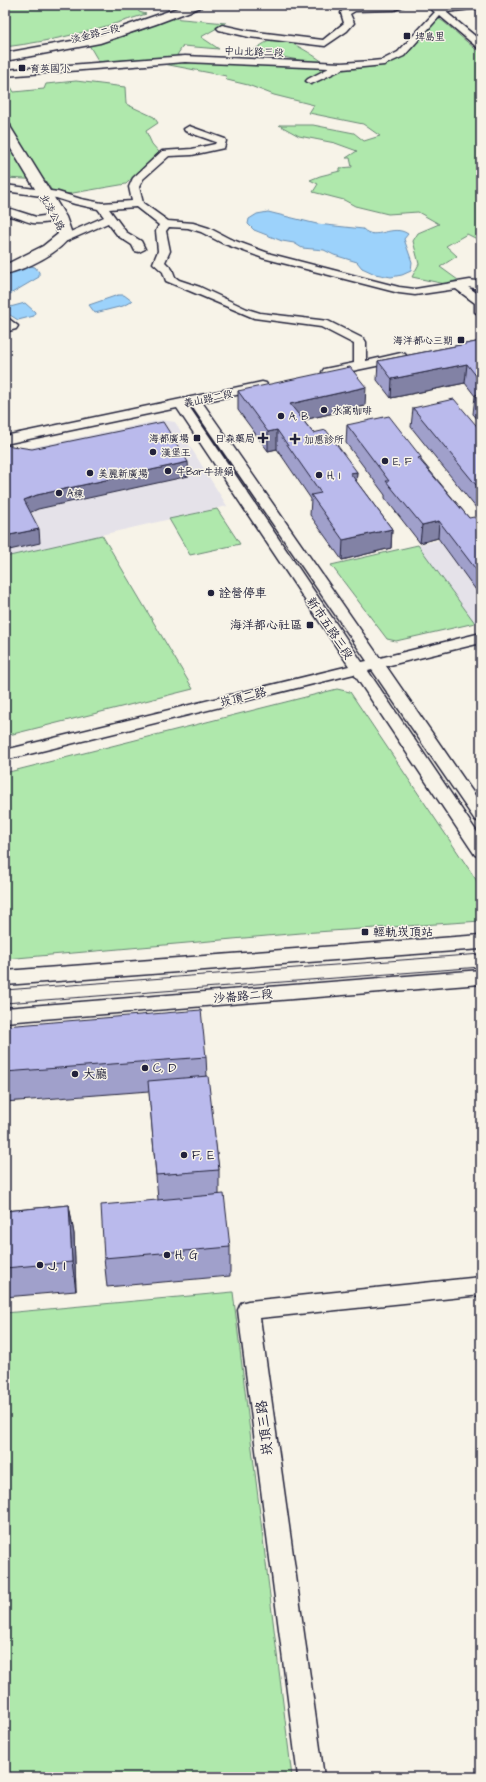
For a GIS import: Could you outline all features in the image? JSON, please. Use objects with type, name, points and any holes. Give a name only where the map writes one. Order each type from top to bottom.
[{"type":"main road","name":"淡金路二段","points":[[5,50],[54,43],[88,36],[140,21],[182,5]]},
{"type":"main road","name":"淡金路二段","points":[[5,55],[37,51],[114,35],[197,5]]},
{"type":"main road","name":"北淡公路","points":[[5,128],[59,218],[65,234],[64,239],[5,270]]},
{"type":"street","points":[[222,28],[249,34],[325,43],[344,29],[349,23],[345,13],[348,11],[370,6],[379,8],[396,8],[402,5]]},
{"type":"street","points":[[429,5],[443,8],[480,5]]},
{"type":"street","points":[[443,8],[481,35]]},
{"type":"street","points":[[443,8],[481,46]]},
{"type":"street","name":"中山北路三段","points":[[5,73],[185,59],[341,66],[372,64],[384,62],[401,54],[443,8]]},
{"type":"street","points":[[311,81],[341,66]]},
{"type":"street","points":[[138,204],[134,187],[138,178],[166,153],[192,152],[220,146],[221,141],[188,129]]},
{"type":"street","points":[[5,188],[58,195],[79,202],[102,206],[138,204],[165,224],[189,225],[205,230],[226,241],[267,256],[399,290],[415,292],[460,286],[470,283],[481,286]]},
{"type":"street","points":[[102,206],[122,234],[137,243],[138,249]]},
{"type":"street","points":[[5,213],[11,212],[35,220],[59,218]]},
{"type":"street","points":[[64,239],[110,218]]},
{"type":"street","points":[[165,224],[161,230],[164,251],[159,263],[168,271],[170,279],[209,294],[243,311],[258,316],[324,324],[360,342],[360,366]]},
{"type":"street","points":[[460,286],[481,302],[481,312]]},
{"type":"street","points":[[5,321],[12,326],[5,328]]},
{"type":"street","points":[[315,375],[413,355]]},
{"type":"street","name":"義山路二段","points":[[5,440],[277,383]]},
{"type":"street","name":"新市五路三段","points":[[187,402],[377,664],[481,816]]},
{"type":"street","name":"新市五路三段","points":[[187,402],[358,669],[481,851]]},
{"type":"street","name":"崁頂二路","points":[[5,755],[481,638]]},
{"type":"street","points":[[5,978],[481,942]]},
{"type":"street","name":"沙崙路二段","points":[[5,1016],[481,977]]},
{"type":"street","name":"崁頂三路","points":[[311,1777],[248,1310],[481,1286]]},
{"type":"shaded area","points":[[161,420],[175,422],[227,506],[5,557],[5,453]]},
{"type":"shaded area","points":[[481,530],[481,622],[475,623],[418,545]]},
{"type":"green space","points":[[5,5],[138,5],[139,12],[146,14],[77,34],[5,47]]},
{"type":"green space","points":[[434,16],[444,22],[481,54],[481,241],[467,234],[446,246],[457,256],[440,267],[458,280],[445,284],[412,277],[419,264],[413,241],[418,233],[439,224],[418,212],[388,214],[355,206],[344,200],[313,192],[318,184],[310,180],[340,171],[340,168],[352,167],[350,158],[346,158],[357,151],[335,143],[299,136],[279,125],[313,125],[354,133],[364,141],[380,136],[363,124],[309,113],[314,105],[274,95],[248,85],[227,80],[226,76],[138,59],[99,62],[89,45],[139,31],[171,18],[226,23],[201,37],[219,49],[183,46],[177,55],[308,62],[251,52],[267,42],[279,40],[294,44],[327,65],[387,60],[401,54]]},
{"type":"green space","points":[[76,81],[125,87],[126,104],[154,117],[158,123],[146,131],[152,144],[159,152],[126,184],[67,194],[52,191],[45,180],[5,178],[5,88],[11,87],[14,92],[44,89],[46,84]]},
{"type":"green space","points":[[217,509],[240,544],[190,555],[169,519]]},
{"type":"green space","points":[[102,535],[193,689],[5,736],[5,557]]},
{"type":"green space","points":[[418,545],[475,623],[396,641],[387,639],[331,565]]},
{"type":"green space","points":[[337,689],[350,692],[481,887],[481,921],[301,933],[5,959],[5,773]]},
{"type":"green space","points":[[233,1292],[292,1777],[5,1777],[5,1313]]},
{"type":"water","points":[[268,212],[317,224],[363,229],[373,234],[396,230],[402,231],[408,234],[404,239],[412,262],[411,271],[402,275],[391,277],[375,274],[362,268],[357,262],[334,255],[324,250],[302,248],[294,243],[282,241],[254,230],[248,224],[249,219],[257,214]]},
{"type":"water","points":[[25,265],[35,267],[39,272],[39,277],[5,297],[5,275]]},
{"type":"water","points":[[118,295],[124,295],[132,301],[123,306],[95,313],[89,305]]},
{"type":"water","points":[[25,303],[35,312],[34,316],[18,320],[5,312],[10,307]]},
{"type":"building","points":[[481,341],[481,382],[467,364],[392,379],[378,361]]},
{"type":"building","points":[[350,367],[366,387],[290,404],[313,433],[326,430],[357,472],[350,473],[392,529],[343,540],[311,495],[321,493],[277,430],[268,432],[238,391]]},
{"type":"building","points":[[481,393],[481,401],[475,395]]},
{"type":"building","points":[[454,399],[481,431],[481,491],[413,408]]},
{"type":"building","points":[[389,416],[421,457],[418,458],[469,518],[474,517],[481,526],[481,576],[439,521],[422,525],[386,481],[389,481],[347,425]]},
{"type":"building","name":"A棟","points":[[163,422],[188,462],[37,495],[24,500],[39,529],[5,536],[5,445],[32,449]]},
{"type":"building","points":[[201,1010],[206,1057],[5,1072],[5,1026]]},
{"type":"building","name":"F, E","points":[[208,1076],[219,1170],[156,1175],[148,1081]]},
{"type":"building","points":[[224,1194],[230,1247],[104,1258],[101,1205]]},
{"type":"building","points":[[69,1205],[72,1262],[5,1268],[5,1211]]},
{"type":"tram line","points":[[5,990],[481,954]]},
{"type":"tram line","points":[[5,1003],[481,967]]},
{"type":"place","name":"埤島里","points":[[407,36]]},
{"type":"place","name":"育英國小","points":[[22,68]]},
{"type":"place","name":"海洋都心三期","points":[[461,340]]},
{"type":"place","name":"水窩咖啡","points":[[324,410]]},
{"type":"place","name":"A, B","points":[[281,416]]},
{"type":"place","name":"海都廣場","points":[[197,438]]},
{"type":"place","name":"日森藥局","points":[[263,438]]},
{"type":"place","name":"加惠診所","points":[[295,439]]},
{"type":"place","name":"漢堡王","points":[[153,452]]},
{"type":"place","name":"E, F","points":[[385,461]]},
{"type":"place","name":"牛Bar牛排鍋","points":[[168,471]]},
{"type":"place","name":"美麗新廣場","points":[[90,473]]},
{"type":"place","name":"H, I","points":[[319,475]]},
{"type":"place","name":"A棟","points":[[59,493]]},
{"type":"place","name":"詮營停車","points":[[211,593]]},
{"type":"place","name":"海洋都心社區","points":[[310,625]]},
{"type":"place","name":"輕軌崁頂站","points":[[365,932]]},
{"type":"place","name":"C, D","points":[[145,1068]]},
{"type":"place","name":"大廳","points":[[75,1074]]},
{"type":"place","name":"F, E","points":[[184,1155]]},
{"type":"place","name":"H, G","points":[[167,1255]]},
{"type":"place","name":"J, I","points":[[40,1265]]}]
